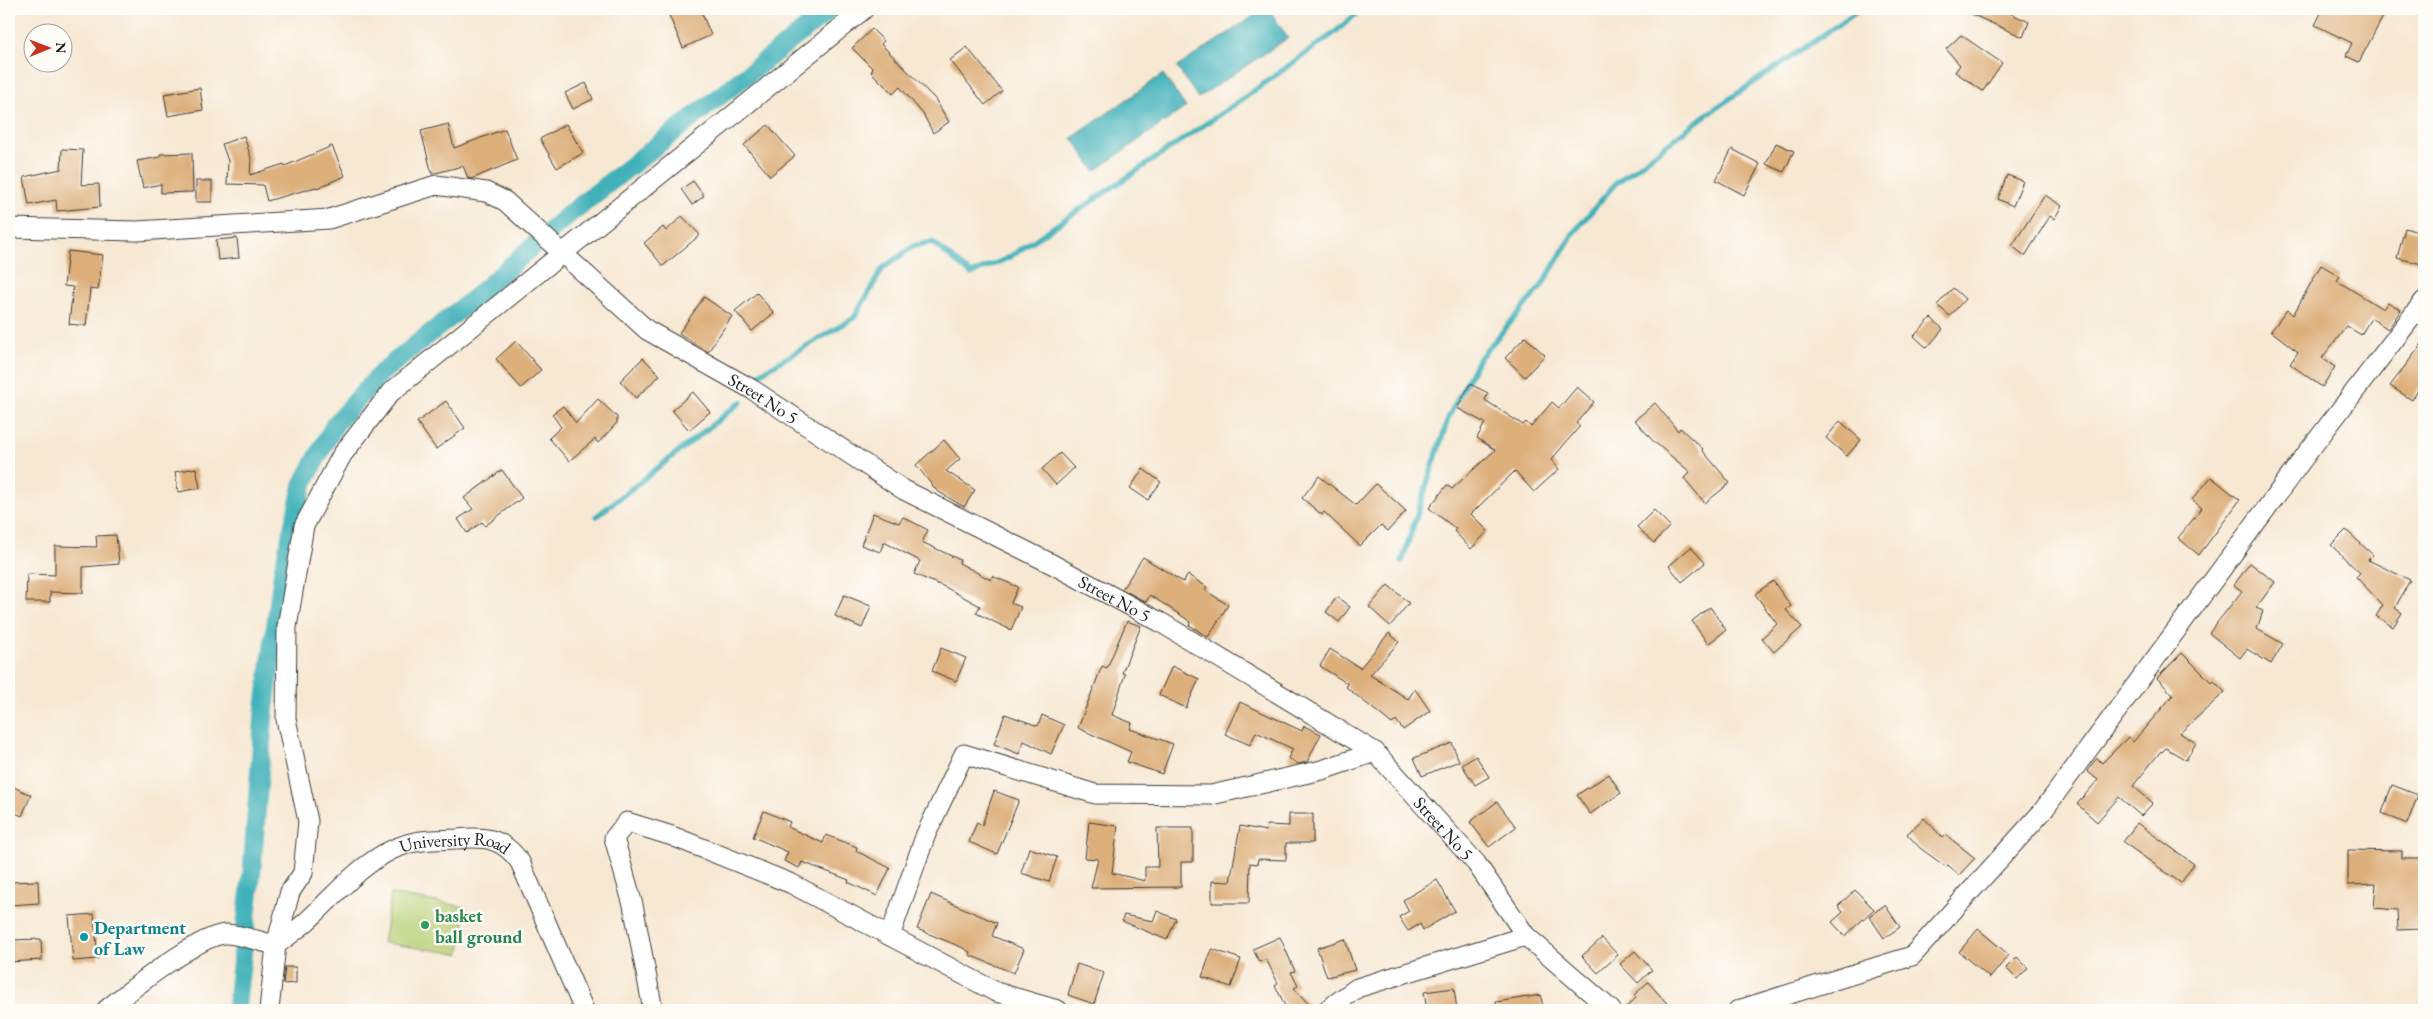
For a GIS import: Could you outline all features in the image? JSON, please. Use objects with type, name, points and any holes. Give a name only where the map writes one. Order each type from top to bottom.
[{"type":"street","points":[[269,1010],[276,945],[290,892],[303,873],[308,821],[286,719],[287,626],[304,526],[342,455],[390,393],[558,249],[864,9]]},
{"type":"street","name":"Street No 5","points":[[9,228],[137,231],[329,219],[436,185],[486,192],[505,201],[647,330],[753,390],[904,490],[1052,564],[1160,622],[1375,752],[1476,863],[1526,936],[1611,1010]]},
{"type":"street","points":[[1738,1010],[1912,956],[2042,812],[2308,452],[2424,301]]},
{"type":"street","points":[[890,936],[926,834],[964,754],[1096,794],[1212,795],[1322,770],[1375,752]]},
{"type":"street","points":[[652,1010],[633,905],[614,838],[627,822],[672,836],[792,884],[996,992],[1058,1010]]},
{"type":"street","name":"University Road","points":[[276,945],[305,923],[369,862],[389,850],[408,843],[469,838],[489,839],[504,844],[520,862],[584,1010]]},
{"type":"street","points":[[106,1010],[167,962],[218,935],[228,934],[276,945]]},
{"type":"street","points":[[1327,1010],[1357,988],[1526,936]]},
{"type":"green space","name":"basket ball ground","points":[[391,894],[466,907],[460,954],[383,943]]},
{"type":"water","points":[[1264,9],[1269,9],[1288,38],[1198,98],[1177,67]]},
{"type":"water","points":[[1163,74],[1186,107],[1095,171],[1072,138]]},
{"type":"building","points":[[678,9],[700,9],[711,35],[683,48],[668,13]]},
{"type":"building","points":[[1960,9],[2001,9],[2029,22],[2023,37]]},
{"type":"building","points":[[2323,9],[2387,9],[2359,62],[2346,56],[2352,43],[2315,25]]},
{"type":"building","points":[[872,29],[884,41],[881,44],[935,99],[949,122],[933,133],[923,114],[900,87],[893,94],[871,72],[873,69],[852,48]]},
{"type":"building","points":[[1961,35],[2002,63],[1983,91],[1955,72],[1960,65],[1946,49]]},
{"type":"building","points":[[967,47],[1002,91],[985,105],[950,60]]},
{"type":"building","points":[[586,83],[593,99],[573,109],[565,93]]},
{"type":"building","points":[[200,88],[203,110],[168,116],[164,94]]},
{"type":"building","points":[[448,124],[454,148],[505,129],[517,160],[471,179],[468,178],[463,166],[432,174],[421,131]]},
{"type":"building","points":[[566,124],[583,153],[557,168],[540,139]]},
{"type":"building","points":[[768,125],[795,156],[770,176],[744,145]]},
{"type":"building","points":[[244,136],[251,158],[250,175],[284,164],[285,166],[332,146],[345,176],[317,188],[267,201],[263,185],[227,184],[228,161],[222,144]]},
{"type":"building","points":[[1776,143],[1794,151],[1784,172],[1766,164]]},
{"type":"building","points":[[62,149],[83,150],[81,185],[99,184],[100,207],[57,211],[56,200],[29,205],[24,177],[61,169]]},
{"type":"building","points":[[1732,149],[1760,164],[1744,195],[1716,180]]},
{"type":"building","points":[[192,153],[193,192],[161,193],[161,184],[143,188],[137,161],[160,157],[160,154]]},
{"type":"building","points":[[2007,175],[2023,181],[2013,206],[1998,199]]},
{"type":"building","points":[[196,181],[212,181],[212,202],[196,202]]},
{"type":"building","points":[[693,181],[704,196],[692,205],[681,189]]},
{"type":"building","points":[[2045,195],[2062,206],[2054,219],[2050,216],[2025,256],[2012,246]]},
{"type":"building","points":[[682,216],[700,235],[663,266],[644,243],[663,227],[666,231]]},
{"type":"building","points":[[2405,228],[2424,234],[2422,264],[2397,258]]},
{"type":"building","points":[[237,238],[239,258],[218,260],[216,240]]},
{"type":"building","points":[[68,251],[103,255],[98,290],[90,289],[86,326],[69,324],[73,287],[64,286]]},
{"type":"building","points":[[2321,265],[2340,276],[2337,281],[2383,309],[2388,302],[2401,310],[2388,329],[2371,318],[2361,335],[2347,326],[2322,358],[2335,367],[2322,387],[2290,364],[2298,352],[2271,331],[2287,310],[2293,315]]},
{"type":"building","points":[[1953,288],[1965,299],[1950,316],[1937,305]]},
{"type":"building","points":[[757,293],[774,313],[752,331],[735,311]]},
{"type":"building","points":[[704,297],[732,316],[708,352],[679,333]]},
{"type":"building","points":[[1931,318],[1943,329],[1927,348],[1914,336]]},
{"type":"building","points":[[1525,337],[1545,355],[1525,377],[1505,358]]},
{"type":"building","points":[[516,341],[541,370],[521,388],[496,359]]},
{"type":"building","points":[[2424,341],[2424,381],[2412,400],[2390,386]]},
{"type":"building","points":[[643,358],[660,375],[636,398],[620,381]]},
{"type":"building","points":[[1470,384],[1488,393],[1485,400],[1523,425],[1526,422],[1531,427],[1552,402],[1559,408],[1577,387],[1594,402],[1576,423],[1580,426],[1551,460],[1559,469],[1534,492],[1515,471],[1471,514],[1488,531],[1471,549],[1454,531],[1456,529],[1429,508],[1447,485],[1452,489],[1495,450],[1477,438],[1485,423],[1457,408]]},
{"type":"building","points":[[693,392],[710,412],[689,430],[672,410]]},
{"type":"building","points":[[598,399],[617,417],[617,423],[598,443],[595,439],[569,461],[549,438],[561,427],[552,414],[563,406],[576,423]]},
{"type":"building","points":[[446,401],[465,428],[436,449],[417,422]]},
{"type":"building","points":[[1655,403],[1678,431],[1680,428],[1703,449],[1730,483],[1705,503],[1684,478],[1690,472],[1652,440],[1635,420]]},
{"type":"building","points":[[1840,421],[1861,440],[1847,456],[1826,438]]},
{"type":"building","points":[[944,440],[960,459],[946,471],[975,490],[964,507],[936,490],[916,465]]},
{"type":"building","points":[[1060,453],[1074,468],[1056,485],[1042,469]]},
{"type":"building","points":[[196,468],[200,488],[178,492],[175,472]]},
{"type":"building","points":[[1143,469],[1161,482],[1148,500],[1130,488]]},
{"type":"building","points":[[502,470],[522,498],[485,526],[482,522],[467,533],[458,519],[473,509],[464,498]]},
{"type":"building","points":[[1319,476],[1356,505],[1376,484],[1406,511],[1388,531],[1381,525],[1360,546],[1324,512],[1322,515],[1302,498]]},
{"type":"building","points":[[2211,477],[2240,500],[2199,555],[2178,538],[2202,508],[2192,500]]},
{"type":"building","points":[[1654,510],[1670,526],[1654,543],[1637,527]]},
{"type":"building","points":[[873,513],[899,523],[903,517],[928,530],[922,542],[960,560],[959,563],[991,580],[992,576],[1018,587],[1011,603],[1021,607],[1011,630],[976,613],[980,606],[947,588],[914,574],[920,561],[884,542],[880,552],[861,545]]},
{"type":"building","points":[[2346,530],[2373,555],[2368,560],[2410,580],[2395,608],[2402,613],[2393,627],[2376,616],[2383,605],[2356,577],[2360,573],[2331,545]]},
{"type":"building","points":[[116,535],[119,564],[83,567],[83,593],[50,592],[50,602],[26,602],[27,574],[55,575],[55,546],[97,547],[96,536]]},
{"type":"building","points":[[1691,547],[1705,563],[1682,582],[1669,566]]},
{"type":"building","points":[[1143,557],[1183,582],[1188,575],[1207,587],[1205,590],[1228,605],[1208,637],[1189,625],[1191,622],[1150,595],[1146,602],[1122,589]]},
{"type":"building","points":[[2250,563],[2275,582],[2256,608],[2263,611],[2257,629],[2283,644],[2271,664],[2247,649],[2240,658],[2209,633],[2242,591],[2234,585]]},
{"type":"building","points":[[1773,581],[1791,606],[1786,610],[1802,627],[1774,652],[1762,638],[1777,624],[1755,594]]},
{"type":"building","points":[[1388,585],[1409,603],[1390,626],[1369,607]]},
{"type":"building","points":[[844,595],[871,606],[862,628],[835,616]]},
{"type":"building","points":[[1337,597],[1350,607],[1339,622],[1326,612]]},
{"type":"building","points":[[1710,607],[1726,630],[1708,644],[1692,621]]},
{"type":"building","points":[[1127,621],[1141,626],[1122,673],[1125,674],[1112,715],[1132,723],[1130,729],[1173,744],[1162,774],[1127,762],[1131,752],[1078,728],[1102,666],[1107,668]]},
{"type":"building","points":[[1389,633],[1399,642],[1370,675],[1408,699],[1415,689],[1430,711],[1403,730],[1396,720],[1392,724],[1346,687],[1348,684],[1320,666],[1330,649],[1360,668]]},
{"type":"building","points":[[941,648],[966,658],[956,681],[932,671]]},
{"type":"building","points":[[2182,653],[2212,683],[2214,681],[2225,692],[2180,733],[2196,743],[2186,760],[2166,748],[2161,751],[2133,786],[2153,803],[2141,816],[2119,797],[2097,822],[2077,804],[2098,780],[2087,771],[2097,758],[2102,763],[2128,737],[2133,742],[2173,695],[2157,678]]},
{"type":"building","points":[[1172,666],[1199,679],[1186,708],[1159,695]]},
{"type":"building","points":[[1240,702],[1302,731],[1304,726],[1321,734],[1307,762],[1298,764],[1288,758],[1293,749],[1256,732],[1250,745],[1225,734]]},
{"type":"building","points":[[1005,714],[1038,726],[1042,715],[1064,725],[1051,754],[1024,741],[1019,754],[994,744]]},
{"type":"building","points":[[1452,743],[1459,761],[1422,776],[1414,758]]},
{"type":"building","points":[[1476,756],[1489,777],[1475,785],[1462,765]]},
{"type":"building","points":[[1609,774],[1621,793],[1590,814],[1577,795]]},
{"type":"building","points":[[9,785],[31,795],[22,816],[9,810]]},
{"type":"building","points":[[2392,785],[2418,795],[2407,824],[2382,813]]},
{"type":"building","points":[[994,791],[1019,800],[997,854],[969,842],[977,822],[982,825]]},
{"type":"building","points":[[1497,802],[1516,827],[1489,847],[1470,822]]},
{"type":"building","points":[[764,811],[790,822],[788,827],[823,843],[826,835],[857,847],[856,851],[890,868],[877,896],[848,882],[849,880],[802,862],[799,868],[784,861],[788,852],[753,837]]},
{"type":"building","points":[[1289,814],[1313,814],[1313,843],[1286,843],[1286,860],[1258,859],[1257,864],[1250,863],[1249,903],[1212,903],[1212,881],[1230,882],[1240,826],[1266,831],[1267,825],[1289,826]]},
{"type":"building","points":[[1924,818],[1943,838],[1946,835],[1975,858],[1959,875],[1948,865],[1946,867],[1920,848],[1907,834]]},
{"type":"building","points":[[1089,822],[1118,826],[1112,873],[1145,881],[1145,867],[1158,867],[1157,828],[1193,828],[1193,862],[1181,862],[1181,887],[1091,888],[1098,859],[1085,858]]},
{"type":"building","points":[[2137,823],[2194,864],[2181,883],[2123,842]]},
{"type":"building","points":[[1029,848],[1057,857],[1049,882],[1021,873]]},
{"type":"building","points":[[2348,850],[2402,851],[2402,858],[2424,858],[2424,924],[2420,924],[2421,929],[2398,930],[2397,910],[2374,908],[2376,884],[2348,885]]},
{"type":"building","points":[[1437,880],[1455,911],[1423,930],[1420,924],[1408,931],[1399,917],[1409,911],[1403,900]]},
{"type":"building","points":[[38,881],[39,903],[9,905],[9,882]]},
{"type":"building","points":[[1855,890],[1874,909],[1845,936],[1832,922],[1843,912],[1838,906]]},
{"type":"building","points":[[931,894],[997,923],[992,936],[1024,949],[1014,973],[969,955],[970,952],[961,947],[917,929]]},
{"type":"building","points":[[1885,905],[1900,927],[1884,938],[1869,916]]},
{"type":"building","points":[[1157,911],[1176,919],[1167,940],[1122,921],[1124,915],[1153,921]]},
{"type":"building","name":"Department of Law","points":[[94,914],[98,959],[73,961],[69,916]]},
{"type":"building","points":[[1978,929],[2009,955],[1990,978],[1959,952]]},
{"type":"building","points":[[1280,937],[1295,971],[1291,972],[1298,986],[1294,988],[1314,1010],[1287,1010],[1275,985],[1278,983],[1266,959],[1259,962],[1253,949]]},
{"type":"building","points":[[1602,938],[1618,955],[1598,973],[1582,956]]},
{"type":"building","points":[[41,939],[42,960],[9,962],[9,940]]},
{"type":"building","points":[[1345,939],[1355,970],[1327,977],[1317,948]]},
{"type":"building","points":[[1212,949],[1241,959],[1231,987],[1202,977]]},
{"type":"building","points":[[1635,951],[1652,970],[1638,983],[1620,964]]},
{"type":"building","points":[[2017,957],[2028,968],[2017,979],[2006,968]]},
{"type":"building","points":[[1077,964],[1104,973],[1094,1004],[1068,995]]},
{"type":"building","points":[[285,967],[296,967],[296,983],[283,984]]},
{"type":"building","points":[[1648,982],[1673,1010],[1623,1010],[1636,998],[1634,995]]},
{"type":"building","points":[[1454,988],[1457,1010],[1427,1010],[1424,992]]},
{"type":"building","points":[[1541,995],[1543,1010],[1497,1010],[1496,1002]]},
{"type":"waterway","points":[[236,1010],[252,870],[264,712],[283,570],[303,484],[335,424],[382,372],[473,299],[568,215],[831,9]]},
{"type":"waterway","points":[[754,377],[854,318],[883,268],[914,246],[932,242],[971,274],[1008,258],[1244,98],[1334,33],[1362,9]]},
{"type":"waterway","points":[[1402,561],[1449,416],[1478,360],[1541,287],[1574,232],[1615,184],[1703,117],[1861,9]]},
{"type":"waterway","points":[[597,516],[741,402]]},
{"type":"place","name":"basket ball ground","points":[[425,925]]},
{"type":"place","name":"Department of Law","points":[[84,937]]}]
